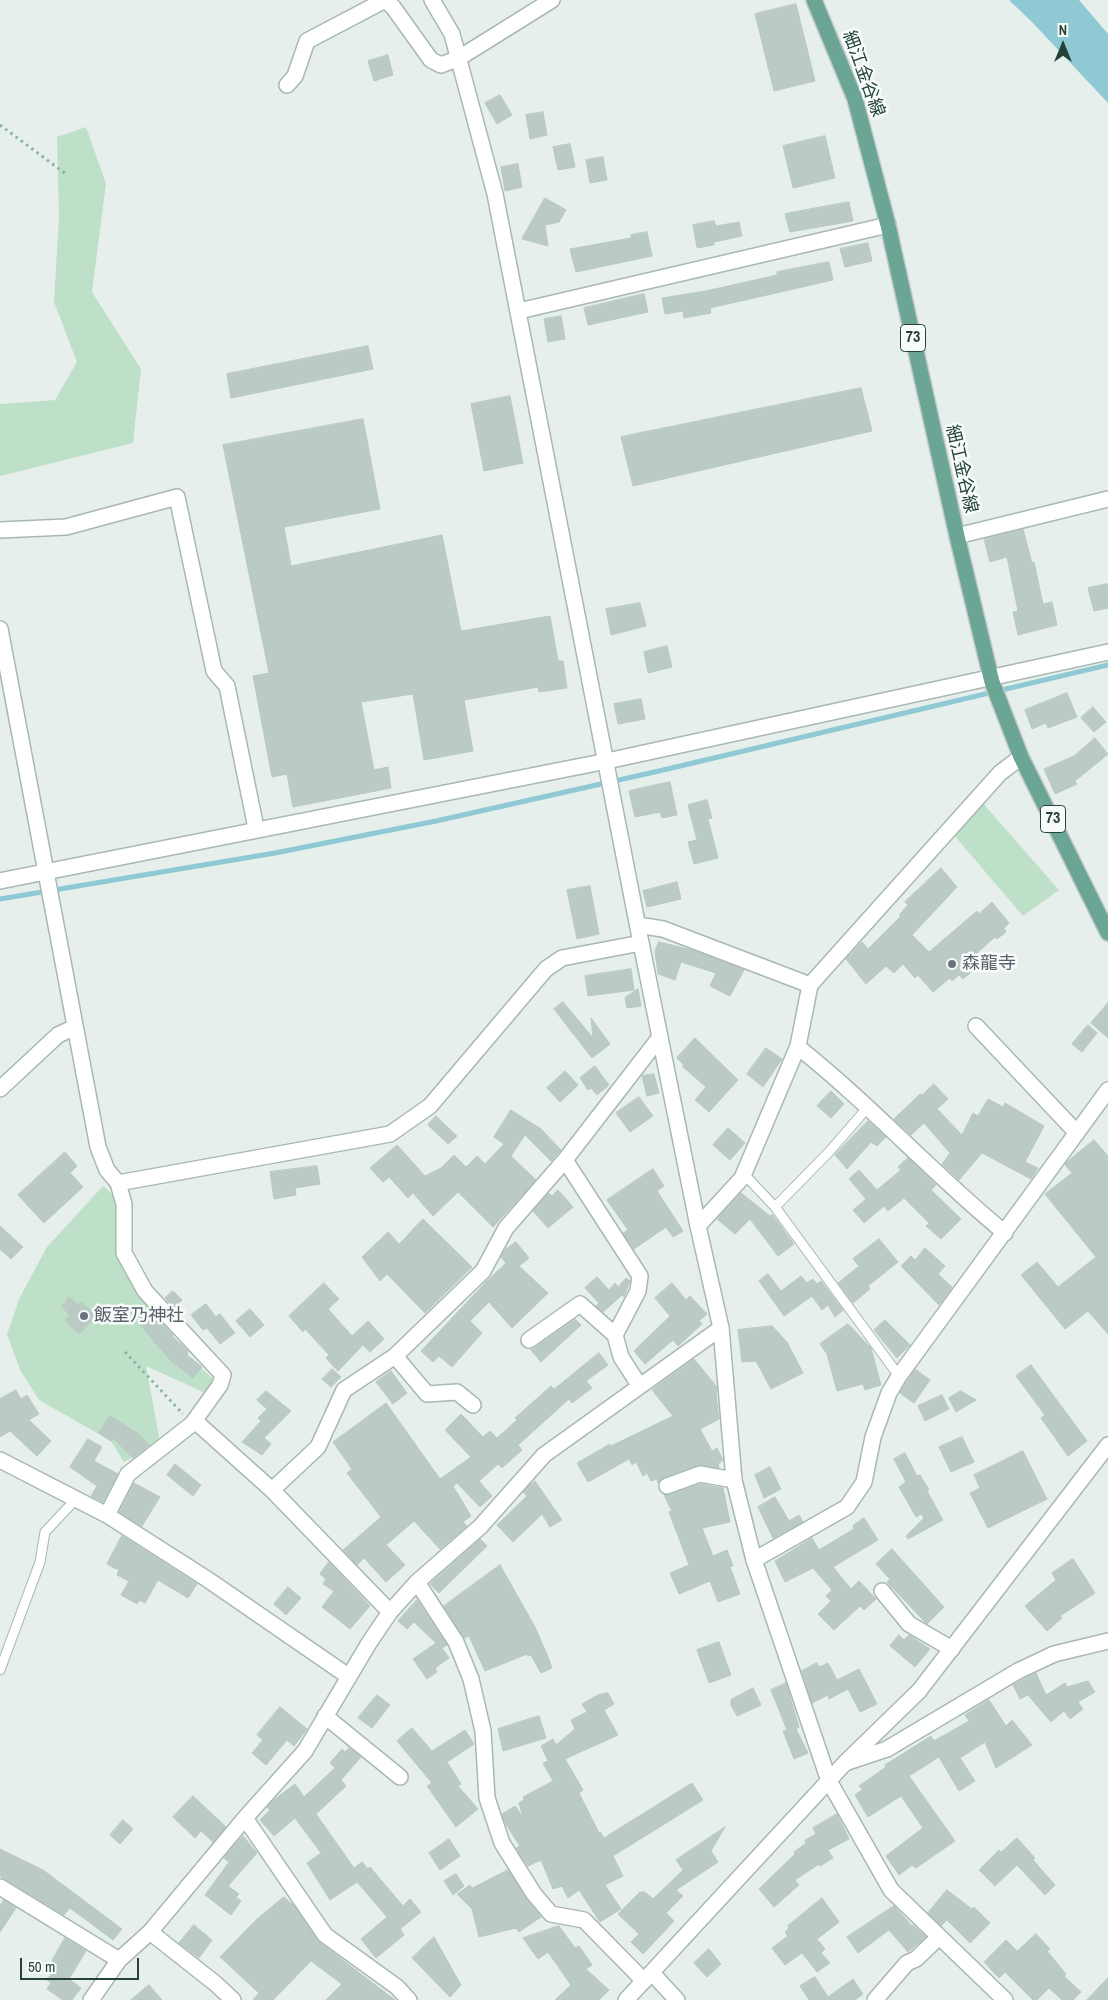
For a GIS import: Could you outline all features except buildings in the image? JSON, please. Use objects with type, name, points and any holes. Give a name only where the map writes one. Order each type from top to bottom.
[{"type":"main road","name":"細江金谷線","points":[[814,0],[855,99],[888,225],[957,536],[1000,705],[1021,757],[1108,933]]},
{"type":"street","points":[[287,86],[295,76],[307,41],[385,0],[394,7],[431,60],[441,65],[459,58],[552,0]]},
{"type":"street","points":[[432,0],[452,34],[495,194],[641,943],[698,1226],[721,1328],[734,1480],[754,1560],[829,1781],[891,1890],[1005,2000]]},
{"type":"street","points":[[519,311],[888,225]]},
{"type":"street","points":[[0,530],[66,528],[178,497],[214,671],[226,686],[256,828]]},
{"type":"street","points":[[957,536],[1108,499]]},
{"type":"street","points":[[0,628],[98,1147],[107,1170],[118,1183],[124,1204],[124,1252],[145,1291],[223,1374],[220,1385],[194,1423],[128,1474],[107,1515]]},
{"type":"street","points":[[0,881],[48,875],[256,828],[608,766],[1108,652]]},
{"type":"street","points":[[698,1226],[744,1174],[798,1047],[810,985],[1000,773],[1021,757]]},
{"type":"street","points":[[638,925],[663,929],[810,985]]},
{"type":"street","points":[[118,1183],[390,1134],[430,1106],[546,970],[562,958],[641,943]]},
{"type":"street","points":[[0,1089],[58,1035],[75,1026]]},
{"type":"street","points":[[976,1026],[1077,1134]]},
{"type":"street","points":[[272,1490],[318,1447],[344,1390],[395,1356],[483,1271],[506,1228],[565,1160],[660,1036]]},
{"type":"street","points":[[798,1047],[868,1107],[960,1196],[1005,1233]]},
{"type":"street","points":[[754,1560],[847,1507],[864,1482],[873,1437],[888,1393],[1108,1090]]},
{"type":"street","points":[[565,1160],[640,1276],[638,1291],[615,1336]]},
{"type":"street","points":[[529,1340],[580,1304],[615,1336],[620,1357],[639,1385]]},
{"type":"street","points":[[91,2000],[119,1960],[150,1932],[304,1750],[348,1676],[390,1612],[417,1582],[480,1527],[544,1454],[721,1328]]},
{"type":"street","points":[[395,1356],[427,1394],[457,1392],[473,1405]]},
{"type":"street","points":[[194,1423],[272,1490],[390,1612]]},
{"type":"street","points":[[626,2000],[845,1764],[919,1691],[1108,1445]]},
{"type":"street","points":[[0,1460],[107,1515],[207,1579],[348,1676]]},
{"type":"street","points":[[667,1486],[700,1474],[734,1480]]},
{"type":"street","points":[[417,1582],[456,1642],[471,1679],[483,1731],[487,1798],[502,1843],[534,1894],[551,1914],[584,1920],[677,2000]]},
{"type":"street","points":[[882,1591],[909,1624],[952,1649]]},
{"type":"street","points":[[845,1764],[887,1749],[1018,1670],[1054,1654],[1108,1640]]},
{"type":"street","points":[[325,1716],[400,1777]]},
{"type":"street","points":[[245,1818],[325,1935],[397,1987],[409,2000]]},
{"type":"street","points":[[0,1887],[119,1960]]},
{"type":"street","points":[[150,1932],[216,1984],[233,2000]]},
{"type":"street","points":[[875,2000],[907,1963],[916,1959],[939,1937]]},
{"type":"lane","points":[[775,1207],[830,1152],[868,1107]]},
{"type":"lane","points":[[744,1174],[775,1207],[899,1376]]},
{"type":"lane","points":[[0,1670],[40,1562],[45,1532],[76,1499]]},
{"type":"path","points":[[0,126],[66,174]]},
{"type":"path","points":[[125,1352],[194,1423]]},
{"type":"green space","points":[[86,127],[106,184],[92,292],[141,369],[133,443],[0,476],[0,404],[55,400],[77,362],[54,302],[59,217],[57,137]]},
{"type":"green space","points":[[981,801],[1059,890],[1023,916],[953,834]]},
{"type":"green space","points":[[103,1186],[124,1204],[135,1272],[160,1331],[220,1385],[203,1392],[146,1366],[160,1442],[124,1462],[111,1441],[39,1400],[20,1370],[7,1334],[20,1297],[47,1247]]},
{"type":"water","points":[[1009,0],[1079,0],[1108,34],[1108,103],[1033,23]]},
{"type":"waterway","points":[[0,899],[275,853],[436,821],[659,771],[1108,665]]},
{"type":"place","name":"森龍寺","points":[[952,964]]},
{"type":"place","name":"飯室乃神社","points":[[84,1316]]}]
